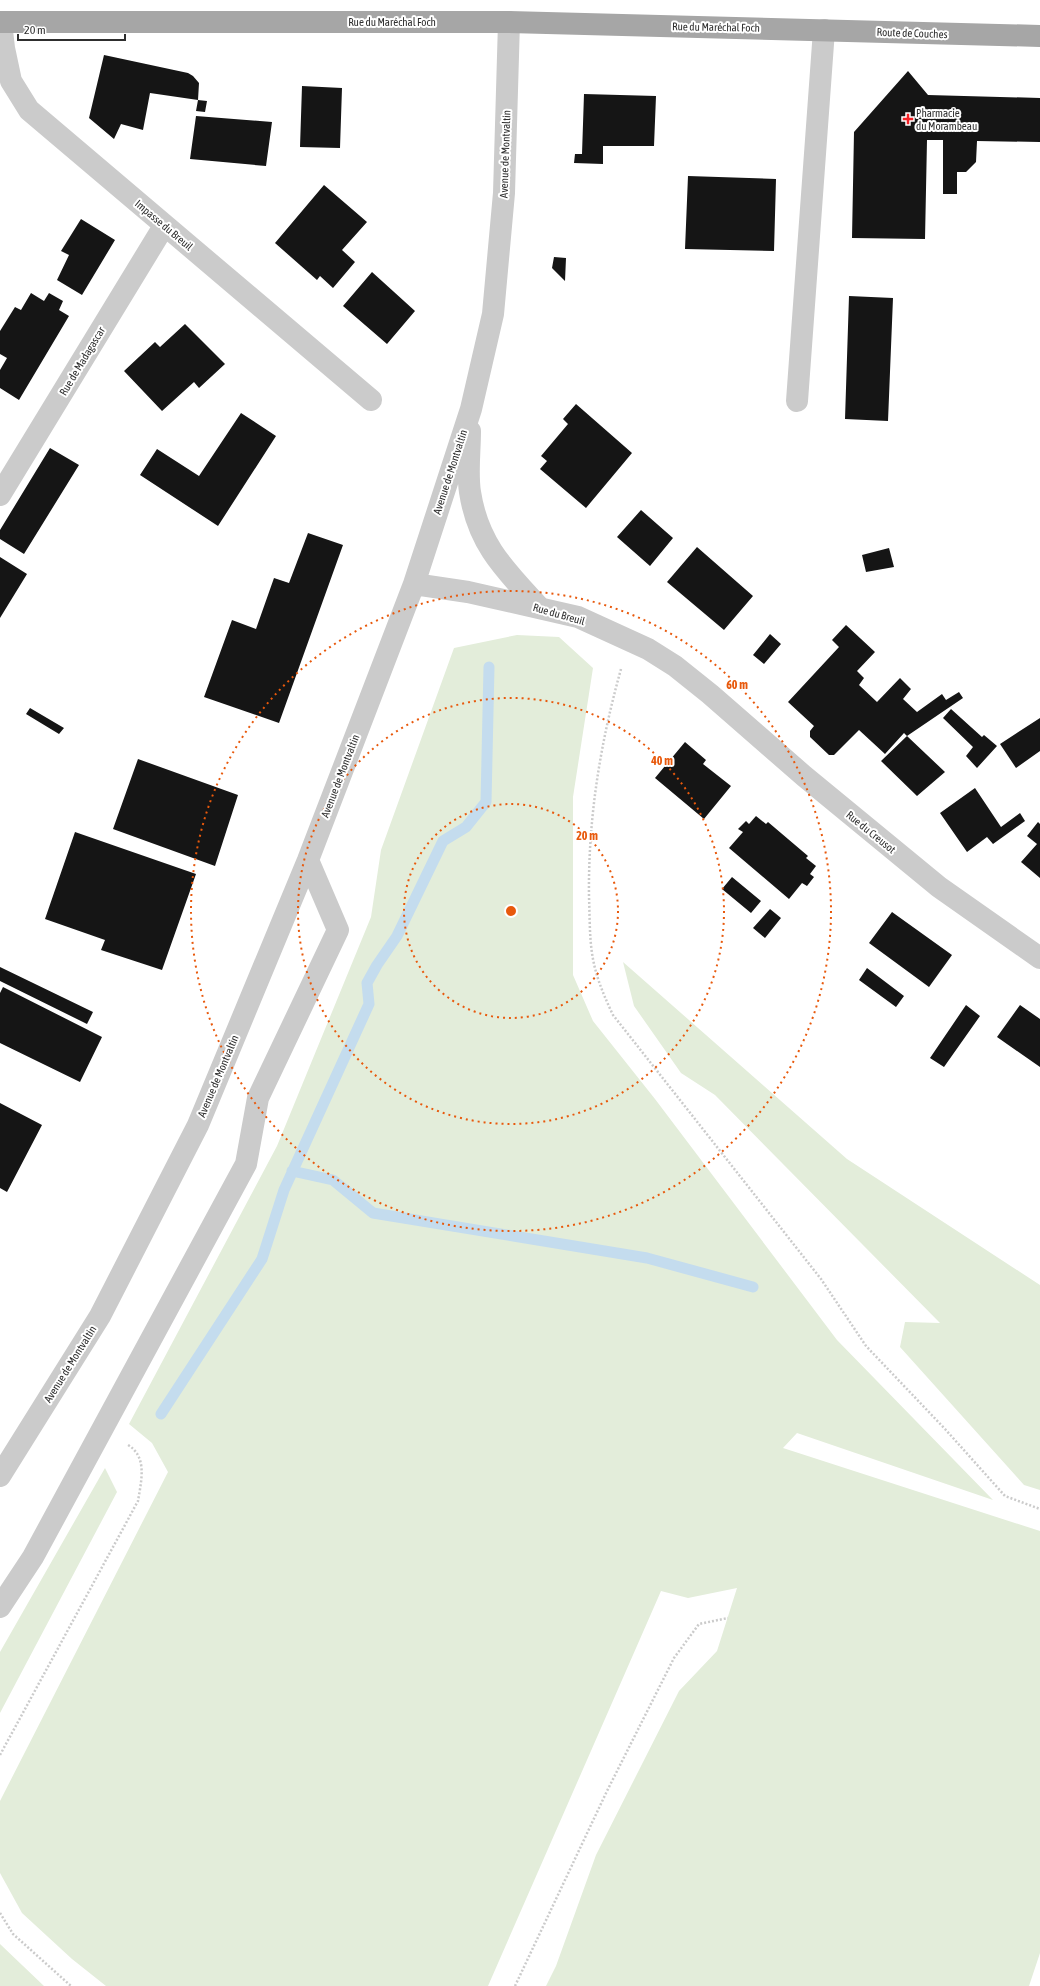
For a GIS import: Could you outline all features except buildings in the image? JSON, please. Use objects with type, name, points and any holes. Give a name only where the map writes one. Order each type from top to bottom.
[{"type":"main road","name":"Rue du Maréchal Foch","points":[[1,22],[509,22],[784,29]]},
{"type":"main road","name":"Route de Couches","points":[[784,29],[1040,36]]},
{"type":"street","name":"Impasse du Breuil","points":[[1,22],[4,48],[11,81],[29,110],[164,226],[372,400]]},
{"type":"street","name":"Avenue de Montvaltin","points":[[0,1476],[100,1316],[198,1125],[308,860],[414,584],[470,409],[493,314],[504,193],[509,22]]},
{"type":"street","points":[[797,401],[824,30]]},
{"type":"street","name":"Rue de Madagascar","points":[[0,495],[164,226]]},
{"type":"street","points":[[470,409],[470,492],[482,537],[500,564],[540,608]]},
{"type":"street","name":"Rue du Breuil","points":[[414,584],[468,592],[578,617],[629,639],[674,666],[710,694]]},
{"type":"street","name":"Rue du Creusot","points":[[710,694],[873,834],[939,887],[1040,958]]},
{"type":"street","points":[[0,1607],[33,1557],[246,1164],[258,1098],[338,930],[308,860]]},
{"type":"path","points":[[629,639],[611,705],[596,774],[589,853],[590,930],[593,963],[602,993],[613,1015],[816,1273],[866,1346],[946,1429],[1005,1496],[1040,1509]]},
{"type":"path","points":[[0,1755],[138,1502],[143,1468],[134,1448],[103,1429]]},
{"type":"path","points":[[515,1986],[607,1791],[674,1658],[699,1624],[728,1618]]},
{"type":"path","points":[[0,1913],[13,1934],[71,1986]]},
{"type":"green space","points":[[517,635],[559,637],[593,668],[573,797],[573,975],[593,1021],[655,1099],[837,1340],[993,1500],[797,1433],[783,1448],[1040,1531],[1040,1953],[1029,1986],[546,1986],[556,1966],[596,1855],[679,1691],[717,1651],[737,1588],[688,1598],[661,1591],[488,1986],[106,1986],[72,1959],[22,1913],[0,1873],[0,1801],[168,1472],[152,1443],[129,1424],[277,1146],[371,917],[381,850],[454,648]]},
{"type":"green space","points":[[623,962],[847,1159],[1040,1285],[1040,1490],[1024,1485],[900,1347],[905,1322],[940,1323],[715,1095],[681,1073],[634,1006]]},
{"type":"green space","points":[[105,1468],[117,1492],[0,1713],[0,1652]]},
{"type":"green space","points":[[0,1944],[44,1986],[0,1986]]},
{"type":"waterway","points":[[161,1414],[262,1259],[284,1190],[369,1004],[367,983],[377,965],[397,936],[443,841],[466,827],[486,802],[489,667]]},
{"type":"waterway","points":[[292,1171],[333,1180],[373,1213],[647,1258],[753,1287]]},
{"type":"place","name":"Pharmacie du Morambeau","points":[[908,119]]}]
